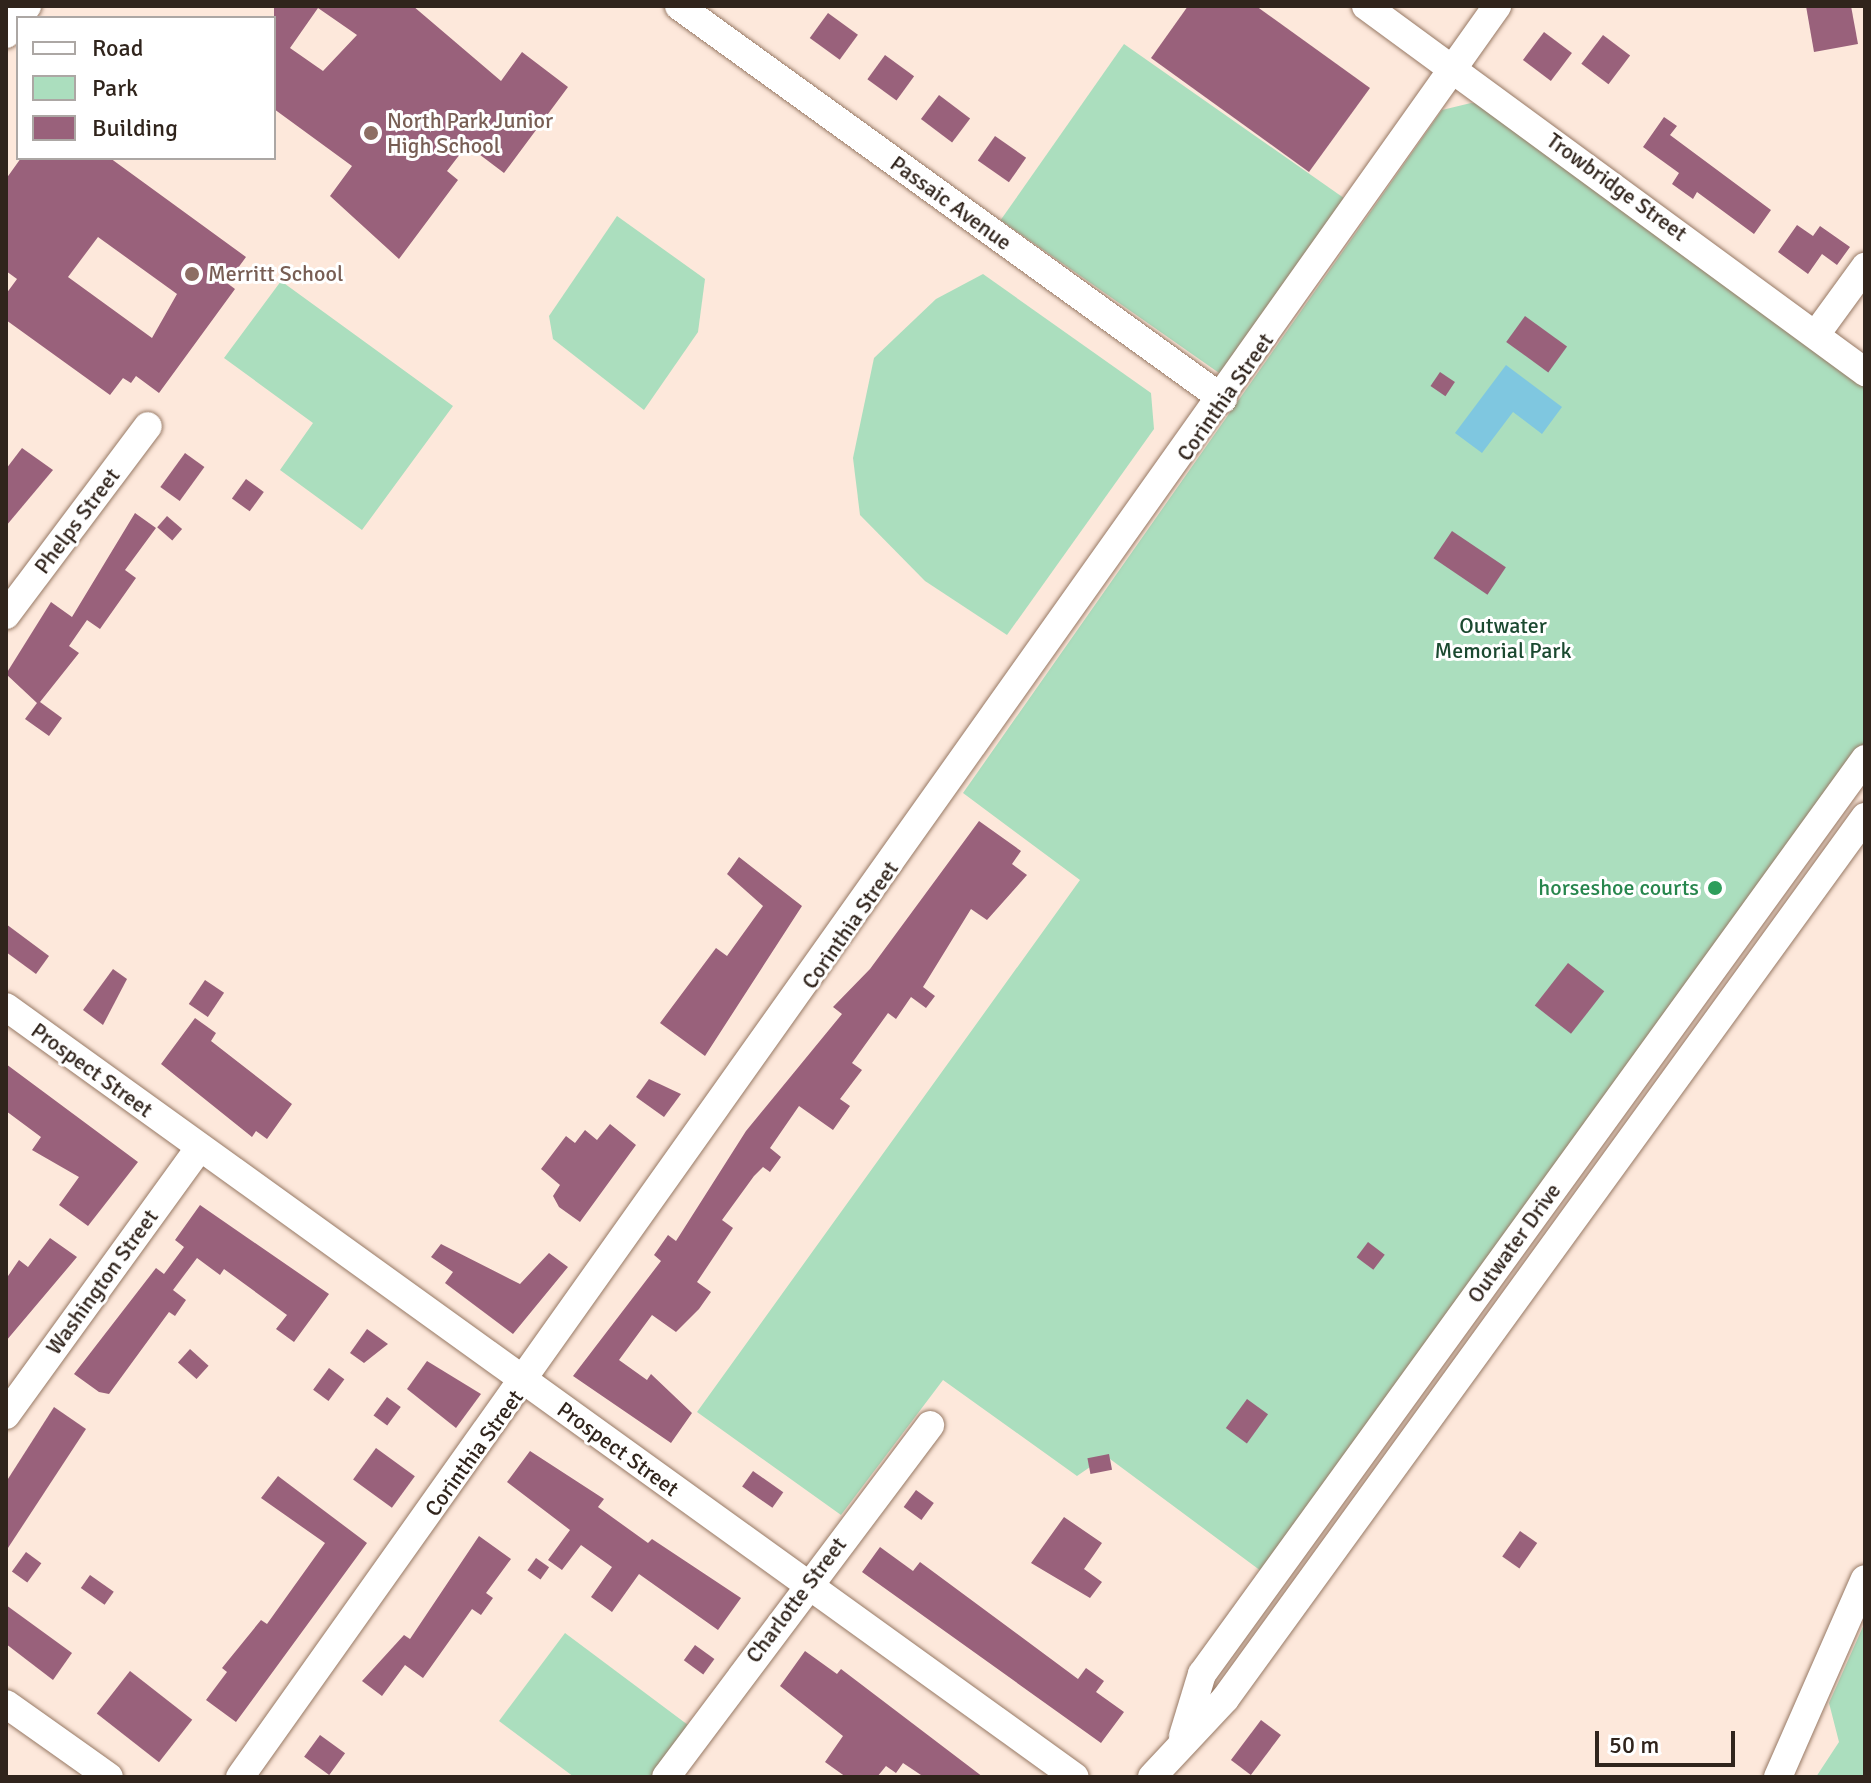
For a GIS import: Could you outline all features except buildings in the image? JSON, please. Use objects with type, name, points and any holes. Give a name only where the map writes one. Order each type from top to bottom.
[{"type":"street","name":"Passaic Avenue","points":[[679,6],[1223,399]]},
{"type":"street","name":"Trowbridge Street","points":[[1366,6],[1817,333],[1865,372]]},
{"type":"street","name":"Corinthia Street","points":[[240,1777],[525,1383],[1456,70],[1497,6]]},
{"type":"street","points":[[1817,333],[1865,267]]},
{"type":"street","name":"Phelps Street","points":[[6,615],[148,426]]},
{"type":"street","name":"Outwater Drive","points":[[1183,1736],[1202,1674],[1865,759]]},
{"type":"street","name":"Outwater Drive","points":[[1152,1777],[1183,1736],[1225,1699],[1865,817]]},
{"type":"street","name":"Prospect Street","points":[[6,1007],[1075,1777]]},
{"type":"street","name":"Washington Street","points":[[6,1415],[199,1148]]},
{"type":"street","name":"Charlotte Street","points":[[666,1777],[806,1584],[930,1425]]},
{"type":"street","points":[[1778,1777],[1865,1579]]},
{"type":"street","points":[[6,1704],[109,1777]]},
{"type":"green space","points":[[1124,44],[1346,199],[1223,376],[1001,220]]},
{"type":"green space","name":"Outwater Memorial Park","points":[[1471,103],[1486,104],[1865,388],[1865,741],[1261,1571],[1106,1456],[1077,1476],[943,1380],[841,1515],[697,1412],[1080,880],[963,793],[1442,110]]},
{"type":"green space","points":[[617,216],[705,279],[698,332],[644,410],[553,339],[549,316]]},
{"type":"green space","points":[[983,274],[1151,393],[1154,429],[1007,635],[925,581],[860,515],[853,458],[874,358],[936,299]]},
{"type":"green space","points":[[281,281],[453,406],[362,530],[280,470],[313,423],[224,358]]},
{"type":"green space","points":[[1865,1622],[1865,1777],[1816,1777],[1839,1742],[1829,1703]]},
{"type":"green space","points":[[565,1633],[688,1725],[651,1777],[574,1777],[499,1721]]},
{"type":"water","points":[[1506,365],[1562,407],[1542,434],[1513,412],[1482,453],[1455,433]]},
{"type":"place","name":"North Park Junior High School","points":[[371,133]]},
{"type":"place","name":"Merritt School","points":[[192,274]]},
{"type":"place","name":"horseshoe courts","points":[[1715,888]]}]
